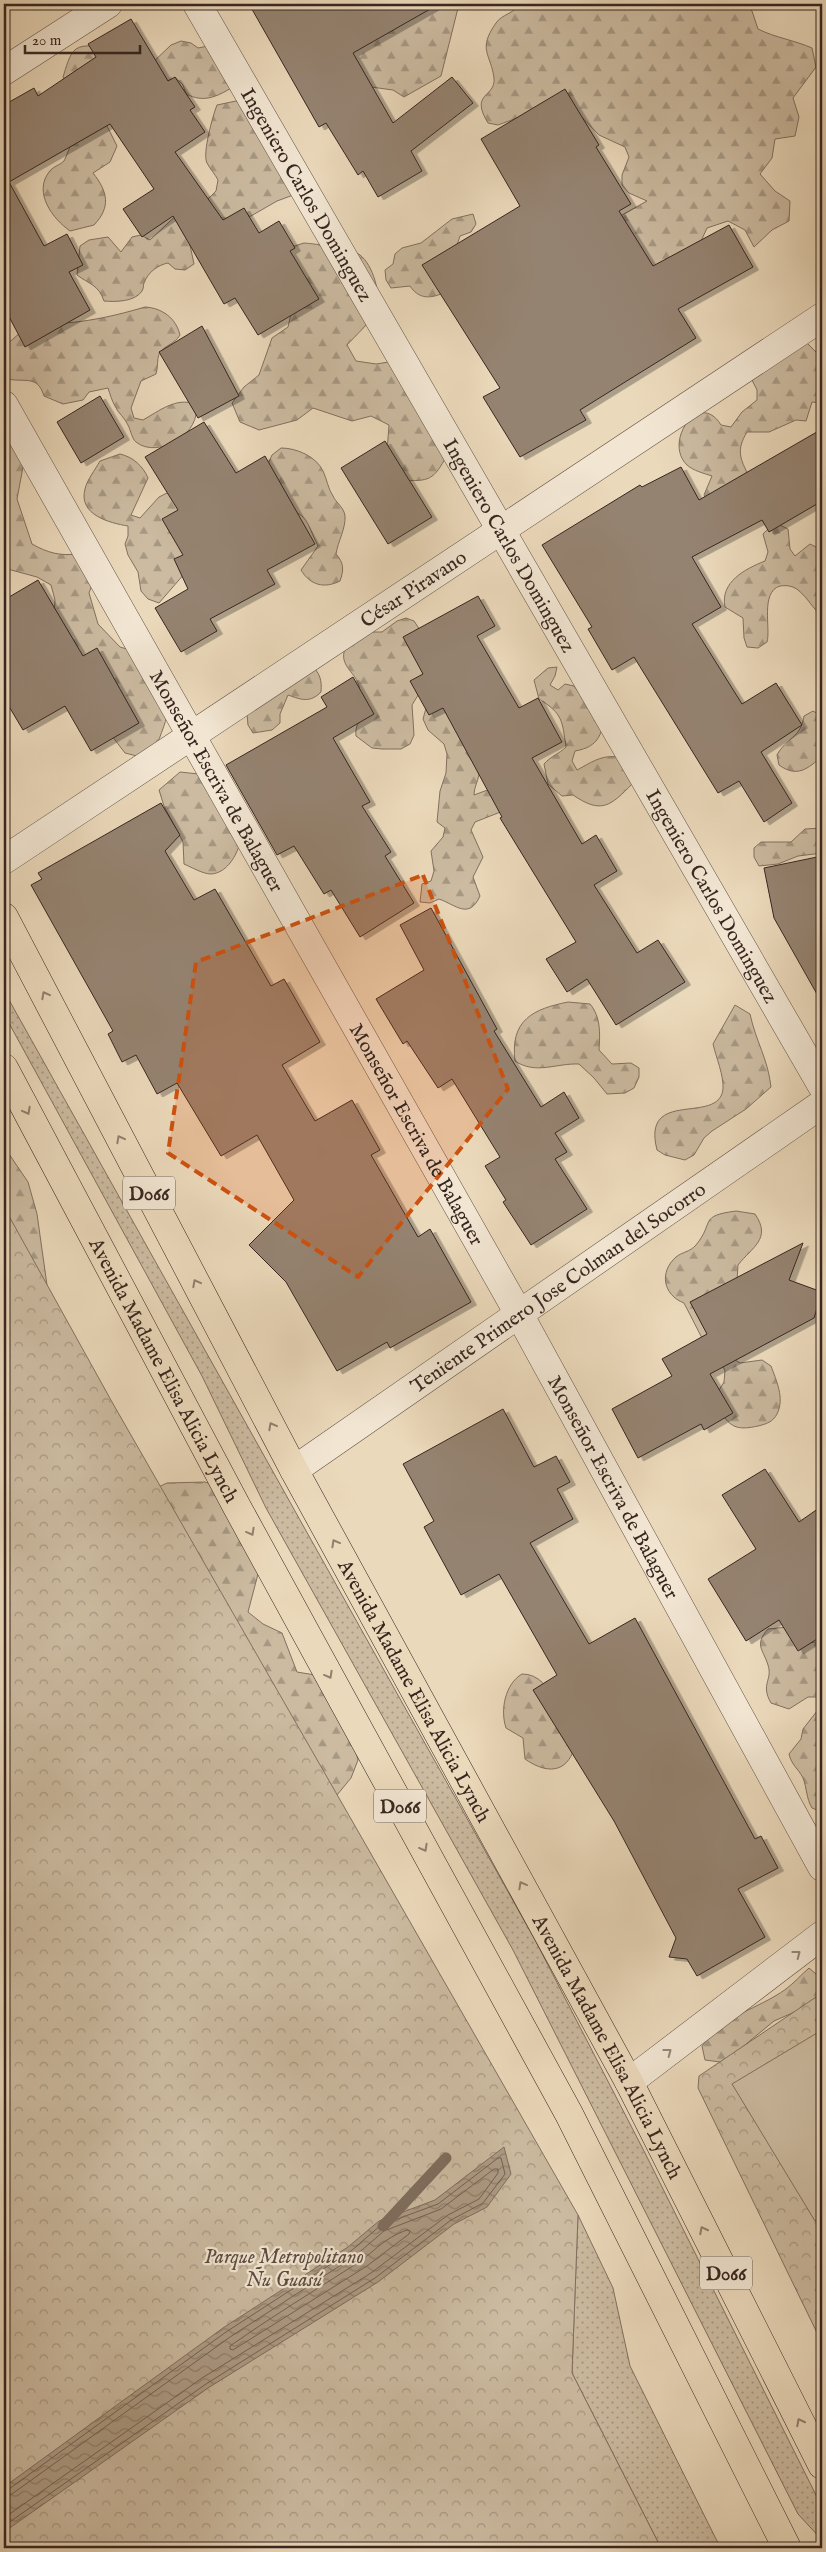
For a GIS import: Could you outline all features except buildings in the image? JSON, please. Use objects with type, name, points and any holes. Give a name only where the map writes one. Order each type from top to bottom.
[{"type":"highway","name":"Avenida Madame Elisa Alicia Lynch","points":[[4,917],[294,1470],[629,2082],[822,2465]]},
{"type":"highway","name":"Avenida Madame Elisa Alicia Lynch","points":[[4,1068],[237,1507],[569,2114],[782,2538]]},
{"type":"highway","points":[[782,2538],[800,2548]]},
{"type":"street","points":[[4,71],[108,4]]},
{"type":"street","name":"Ingeniero Carlos Dominguez","points":[[197,4],[503,530],[822,1086]]},
{"type":"street","name":"César Piravano","points":[[4,860],[822,317]]},
{"type":"street","name":"Monseñor Escriva de Balaguer","points":[[4,405],[519,1314],[822,1867]]},
{"type":"street","name":"Teniente Primero Jose Colman del Socorro","points":[[294,1470],[822,1104]]},
{"type":"street","points":[[629,2082],[822,1935]]},
{"type":"highlighted area","points":[[423,875],[508,1089],[358,1277],[168,1153],[196,962]]},
{"type":"green space","points":[[302,4],[403,4],[409,18],[420,9],[432,5],[459,4],[441,76],[404,97],[393,90],[371,87],[305,12]]},
{"type":"green space","points":[[519,4],[699,4],[698,9],[714,4],[745,4],[752,11],[758,29],[812,48],[816,67],[793,98],[799,117],[795,136],[775,139],[772,158],[760,174],[775,191],[790,201],[789,221],[772,230],[754,247],[745,230],[728,221],[707,228],[691,263],[657,278],[609,230],[622,215],[647,201],[629,193],[622,185],[622,175],[629,157],[625,147],[599,135],[575,110],[517,118],[498,125],[488,123],[481,106],[482,100],[494,84],[486,46],[487,40],[496,23]]},
{"type":"green space","points":[[181,41],[191,43],[198,48],[208,46],[233,87],[210,98],[192,97],[186,94],[183,85],[176,78],[157,84],[104,120],[117,146],[110,162],[93,173],[102,187],[106,199],[105,206],[94,225],[70,231],[52,213],[44,197],[43,188],[49,172],[64,161],[71,143],[67,85],[63,77],[71,54],[83,46],[92,46],[113,51],[150,65],[171,45]]},
{"type":"green space","points":[[236,101],[254,102],[296,194],[277,201],[251,216],[241,219],[222,218],[193,226],[190,245],[194,264],[185,270],[175,269],[168,263],[161,265],[148,276],[139,295],[119,301],[104,301],[99,291],[93,285],[77,275],[80,246],[89,240],[108,237],[121,252],[132,237],[141,235],[150,240],[184,208],[202,203],[210,197],[216,191],[218,180],[208,165],[206,158],[211,125],[217,105]]},
{"type":"green space","points":[[473,214],[476,224],[471,232],[460,236],[441,294],[432,297],[420,295],[410,286],[391,288],[386,280],[385,270],[393,264],[395,254],[402,248],[421,243],[452,219]]},
{"type":"green space","points":[[304,243],[349,250],[360,255],[369,266],[377,288],[377,309],[347,345],[356,361],[376,364],[395,361],[447,455],[438,470],[430,478],[424,480],[401,480],[386,465],[389,425],[371,416],[352,421],[313,408],[297,420],[259,430],[240,422],[232,403],[244,387],[259,375],[272,338],[288,327],[292,309],[285,249]]},
{"type":"green space","points":[[145,307],[157,309],[172,319],[180,335],[159,354],[156,374],[141,381],[131,408],[134,418],[143,420],[161,409],[174,404],[188,402],[195,404],[196,414],[193,424],[177,440],[156,448],[145,447],[136,442],[127,422],[114,404],[108,388],[89,392],[83,400],[63,404],[44,396],[41,389],[33,382],[4,378],[4,347],[31,323],[46,324],[89,320]]},
{"type":"green space","points":[[807,343],[822,358],[822,403],[812,402],[806,421],[796,420],[769,432],[747,432],[741,444],[740,454],[749,476],[709,504],[704,495],[712,476],[699,472],[687,465],[681,455],[679,444],[681,433],[687,423],[694,416],[703,413],[712,415],[721,425],[731,427],[742,412],[757,400],[757,390],[752,380],[755,371]]},
{"type":"green space","points":[[4,434],[18,438],[23,453],[23,467],[17,499],[32,544],[54,553],[65,555],[77,554],[95,577],[89,593],[98,624],[120,647],[164,660],[171,683],[170,705],[155,750],[141,757],[125,753],[96,715],[54,616],[55,600],[51,585],[37,577],[4,568]]},
{"type":"green space","points":[[281,448],[299,451],[316,461],[323,471],[331,493],[343,510],[345,516],[344,525],[336,554],[341,560],[342,573],[340,581],[328,585],[318,584],[309,579],[301,570],[318,546],[308,524],[302,516],[280,507],[268,464],[272,455]]},
{"type":"green space","points":[[120,454],[129,457],[137,463],[148,478],[131,515],[140,518],[159,497],[167,493],[176,498],[182,516],[185,573],[159,603],[148,599],[141,591],[138,572],[128,555],[125,544],[128,536],[128,526],[113,523],[97,516],[86,505],[84,498],[87,482],[100,461]]},
{"type":"green space","points":[[780,525],[788,529],[790,549],[795,556],[810,544],[822,550],[822,616],[798,590],[790,586],[780,586],[770,595],[768,603],[767,642],[758,648],[747,647],[744,638],[743,618],[725,607],[724,598],[726,590],[742,572],[765,561],[768,552],[763,534],[771,526]]},
{"type":"green space","points":[[406,618],[414,621],[420,630],[423,658],[423,687],[412,705],[414,735],[410,744],[401,749],[372,748],[356,736],[356,728],[360,717],[360,689],[345,662],[345,648],[351,640],[362,632],[382,632],[397,621]]},
{"type":"green space","points":[[311,665],[320,677],[321,692],[309,699],[288,695],[280,714],[280,723],[272,730],[253,733],[248,725],[247,714]]},
{"type":"green space","points":[[557,667],[550,685],[558,690],[565,684],[574,686],[603,724],[600,735],[591,746],[575,751],[572,761],[577,770],[604,757],[622,758],[633,783],[618,798],[605,805],[591,805],[573,795],[562,796],[548,784],[544,764],[566,747],[560,718],[553,709],[539,699],[534,680],[548,668]]},
{"type":"green space","points":[[437,696],[470,740],[466,753],[479,769],[474,795],[493,788],[503,811],[475,822],[471,830],[483,857],[473,877],[480,896],[476,903],[467,909],[462,909],[439,899],[430,903],[420,902],[422,884],[431,881],[434,871],[431,851],[443,837],[445,828],[437,822],[440,791],[446,773],[447,754],[444,744],[428,730],[423,719],[428,701]]},
{"type":"green space","points":[[813,711],[822,716],[822,756],[812,765],[802,770],[791,771],[785,769],[779,765],[777,755],[797,734],[804,716]]},
{"type":"green space","points":[[180,772],[208,775],[239,846],[229,864],[216,873],[204,873],[184,864],[183,842],[164,806],[159,790]]},
{"type":"green space","points":[[822,828],[822,853],[798,856],[778,864],[759,866],[754,857],[754,848],[761,842],[791,842],[805,829]]},
{"type":"green space","points":[[4,991],[535,1940],[645,2153],[820,2503],[822,2508],[822,2540],[798,2514],[513,1950],[266,1508],[202,1376],[4,1014]]},
{"type":"green space","points":[[568,1002],[590,1004],[594,1009],[598,1020],[599,1050],[612,1064],[631,1063],[639,1068],[639,1077],[634,1088],[625,1093],[607,1094],[579,1064],[538,1068],[515,1061],[514,1047],[516,1035],[526,1019],[544,1008]]},
{"type":"green space","points":[[735,1005],[750,1014],[771,1087],[746,1109],[704,1138],[694,1155],[685,1160],[665,1155],[657,1150],[655,1131],[660,1119],[670,1113],[709,1105],[718,1100],[723,1084],[713,1044]]},
{"type":"green space","points":[[4,1150],[9,1154],[28,1182],[37,1214],[47,1285],[4,1361]]},
{"type":"green space","name":"Parque Metropolitano Ñu Guasú","points":[[4,1207],[112,1402],[578,2215],[572,2373],[661,2548],[4,2548]]},
{"type":"green space","points":[[736,1211],[755,1214],[760,1223],[761,1236],[754,1248],[738,1265],[732,1358],[740,1363],[762,1360],[771,1366],[780,1395],[779,1408],[773,1419],[758,1426],[746,1428],[732,1425],[720,1411],[719,1390],[724,1382],[725,1371],[721,1362],[703,1340],[684,1303],[672,1295],[666,1283],[667,1269],[671,1263],[678,1255],[696,1245],[709,1221],[716,1215]]},
{"type":"green space","points":[[205,1482],[223,1488],[259,1555],[258,1574],[248,1612],[263,1624],[282,1633],[297,1672],[315,1675],[353,1740],[358,1760],[351,1778],[337,1795],[296,1806],[150,1491],[167,1483]]},
{"type":"green space","points":[[788,1627],[809,1643],[822,1641],[822,1812],[812,1808],[803,1778],[789,1754],[801,1739],[803,1729],[821,1706],[818,1697],[808,1697],[789,1709],[771,1703],[768,1697],[769,1670],[761,1647],[761,1639],[768,1629]]},
{"type":"green space","points":[[522,1674],[533,1676],[542,1683],[550,1692],[561,1716],[573,1752],[569,1760],[558,1768],[545,1768],[525,1759],[523,1738],[506,1728],[504,1721],[505,1698],[511,1684]]},
{"type":"green space","points":[[809,1968],[822,1979],[822,2000],[774,2021],[734,2054],[720,2062],[705,2060],[702,2046],[720,2027],[786,1989]]},
{"type":"green space","points":[[822,1993],[822,2343],[698,2088],[699,2076]]},
{"type":"green space","points":[[822,2030],[822,2216],[815,2221],[732,2084]]},
{"type":"green space","points":[[578,2215],[613,2288],[630,2366],[717,2541],[723,2548],[661,2548],[572,2373]]},
{"type":"water","points":[[504,2147],[511,2174],[487,2207],[454,2224],[378,2282],[208,2388],[4,2532],[4,2487],[223,2328],[348,2247],[379,2221],[435,2200]]},
{"type":"waterway","points":[[383,2226],[446,2158]]}]
